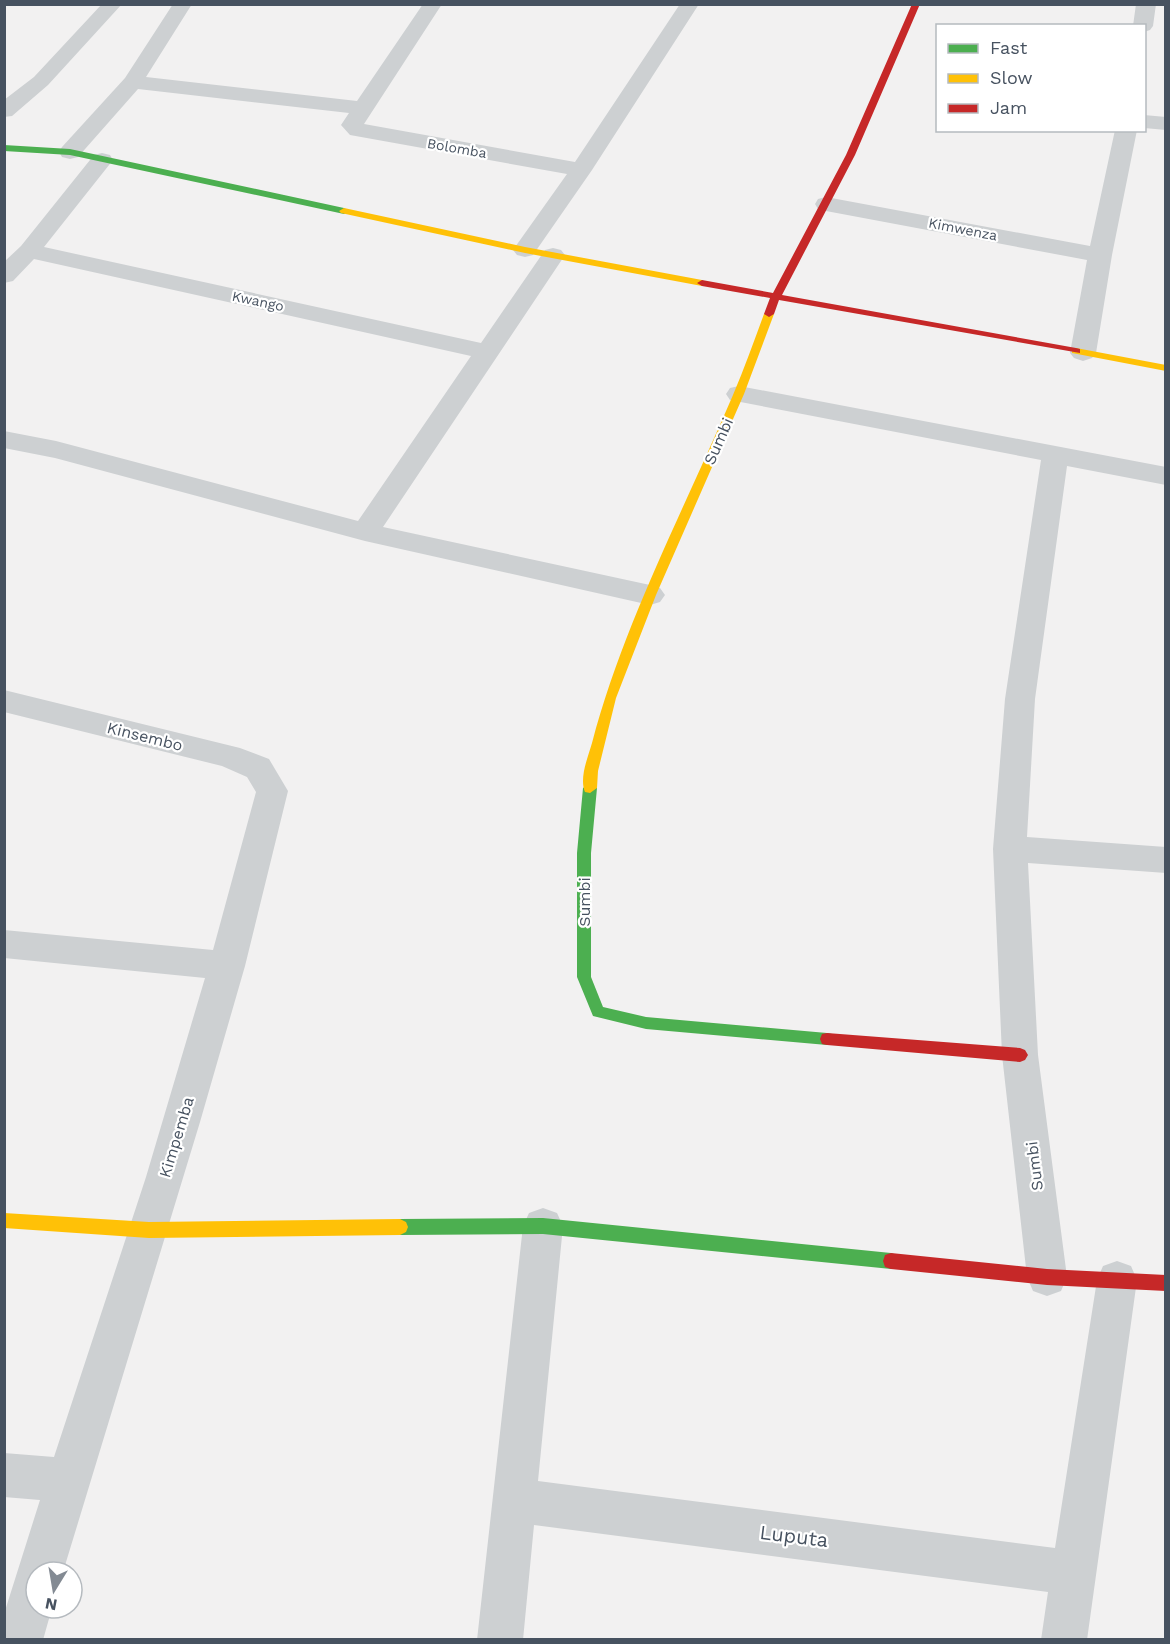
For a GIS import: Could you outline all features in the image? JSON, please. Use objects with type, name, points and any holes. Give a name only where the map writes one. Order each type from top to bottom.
[{"type":"street","points":[[4,111],[41,81],[113,4]]},
{"type":"street","points":[[70,152],[133,82],[183,4]]},
{"type":"street","points":[[133,82],[362,108],[433,4]]},
{"type":"street","points":[[525,250],[581,170],[690,4]]},
{"type":"street","points":[[775,297],[826,204],[884,80],[916,4]]},
{"type":"street","points":[[1143,24],[1146,4]]},
{"type":"street","name":"Bolomba","points":[[362,108],[352,125],[358,130],[581,170]]},
{"type":"street","points":[[1146,121],[1166,124]]},
{"type":"street","points":[[1083,353],[1100,255],[1126,132]]},
{"type":"street","points":[[4,148],[70,152],[525,250],[1166,368]]},
{"type":"street","points":[[4,276],[29,251],[102,160]]},
{"type":"street","name":"Kimwenza","points":[[826,204],[1100,255]]},
{"type":"street","name":"Kwango","points":[[29,251],[487,352]]},
{"type":"street","points":[[365,532],[553,255]]},
{"type":"street","name":"Sumbi","points":[[775,297],[739,394],[650,596],[610,698],[591,771],[584,853],[584,977],[598,1012],[646,1023],[1020,1056]]},
{"type":"street","points":[[739,394],[1166,476]]},
{"type":"street","points":[[4,439],[56,450],[365,532],[650,596]]},
{"type":"street","name":"Sumbi","points":[[1047,1277],[1020,1056],[1010,849],[1020,699],[1055,454]]},
{"type":"street","name":"Kinsembo","points":[[4,701],[229,756],[258,768],[272,791]]},
{"type":"street","name":"Kimpemba","points":[[43,1560],[67,1479],[149,1230],[227,966],[272,791]]},
{"type":"street","points":[[1010,849],[1166,860]]},
{"type":"street","points":[[4,944],[227,966]]},
{"type":"street","points":[[4,1220],[149,1230],[543,1226],[1047,1277],[1166,1283]]},
{"type":"street","points":[[500,1640],[543,1226]]},
{"type":"street","points":[[1064,1640],[1117,1280]]},
{"type":"street","points":[[4,1475],[67,1479]]},
{"type":"street","name":"Luputa","points":[[515,1500],[1074,1572]]},
{"type":"street","points":[[20,1640],[26,1620]]},
{"type":"traffic: fast","points":[[4,148],[70,152],[344,211]]},
{"type":"traffic: fast","points":[[590,788],[584,853],[584,977],[598,1012],[646,1023],[827,1039]]},
{"type":"traffic: fast","points":[[400,1227],[543,1226],[891,1261]]},
{"type":"traffic: slow","points":[[344,211],[525,250],[702,283]]},
{"type":"traffic: slow","points":[[590,788],[591,771],[610,698],[650,595],[739,394],[769,314]]},
{"type":"traffic: slow","points":[[1076,351],[1166,368]]},
{"type":"traffic: slow","points":[[4,1220],[149,1230],[400,1227]]},
{"type":"traffic: jam","points":[[769,314],[781,286],[850,155],[916,4]]},
{"type":"traffic: jam","points":[[702,283],[1076,351]]},
{"type":"traffic: jam","points":[[827,1039],[1020,1055]]},
{"type":"traffic: jam","points":[[891,1261],[1047,1277],[1166,1283]]}]
